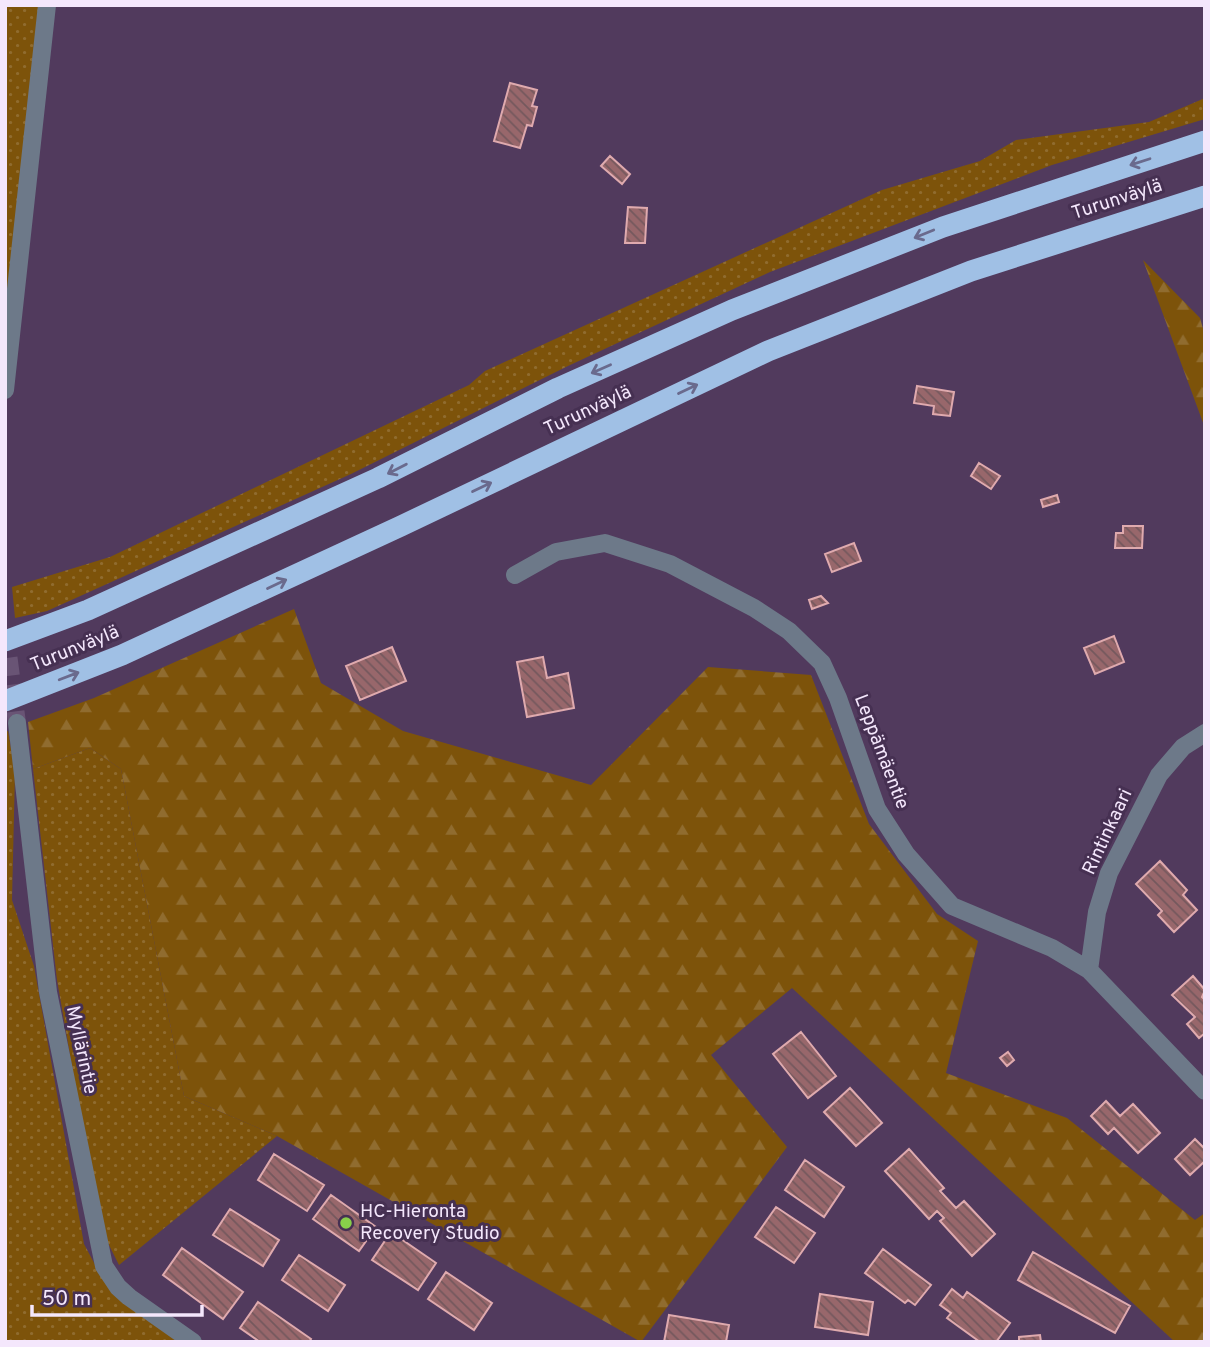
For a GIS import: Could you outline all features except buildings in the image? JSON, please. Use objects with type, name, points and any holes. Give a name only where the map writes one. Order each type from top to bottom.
[{"type":"highway","name":"Turunväylä","points":[[5,641],[88,610],[365,484],[558,388],[732,310],[943,227],[1205,141]]},
{"type":"highway","name":"Turunväylä","points":[[5,701],[122,655],[768,351],[971,271],[1205,195]]},
{"type":"street","points":[[5,390],[47,5]]},
{"type":"street","name":"Leppämäentie","points":[[515,575],[556,552],[605,543],[670,564],[754,608],[789,631],[822,663],[838,698],[877,809],[906,854],[952,906],[1052,948],[1089,970],[1205,1091]]},
{"type":"street","name":"Myllärintie","points":[[17,723],[48,992],[104,1266],[118,1287],[129,1297],[193,1342]]},
{"type":"street","name":"Rintinkaari","points":[[1089,970],[1097,912],[1109,873],[1158,775],[1183,747],[1205,733]]},
{"type":"green space","points":[[5,5],[39,5],[5,327]]},
{"type":"green space","points":[[1205,98],[1205,119],[1052,165],[770,272],[568,366],[351,474],[47,611],[15,618],[12,587],[110,557],[469,385],[485,371],[882,190],[980,161],[1016,140],[1149,122]]},
{"type":"green space","points":[[1143,260],[1200,318],[1205,336],[1205,428]]},
{"type":"green space","points":[[294,609],[321,683],[403,731],[591,785],[708,667],[811,675],[869,824],[937,914],[978,941],[946,1073],[1067,1118],[1195,1220],[1205,1213],[1205,1342],[1175,1342],[792,988],[711,1055],[787,1147],[641,1342],[277,1136],[184,1096],[121,769],[90,748],[33,769],[28,722],[94,698]]},
{"type":"green space","points":[[8,731],[15,772],[12,900],[34,966],[84,1244],[101,1276],[180,1342],[5,1342],[5,732]]},
{"type":"green space","points":[[90,748],[121,769],[184,1096],[277,1136],[119,1265],[102,1231],[57,980],[33,769]]},
{"type":"tunnel","points":[[5,631],[17,723]]},
{"type":"place","name":"HC-Hieronta Recovery Studio","points":[[346,1223]]}]
